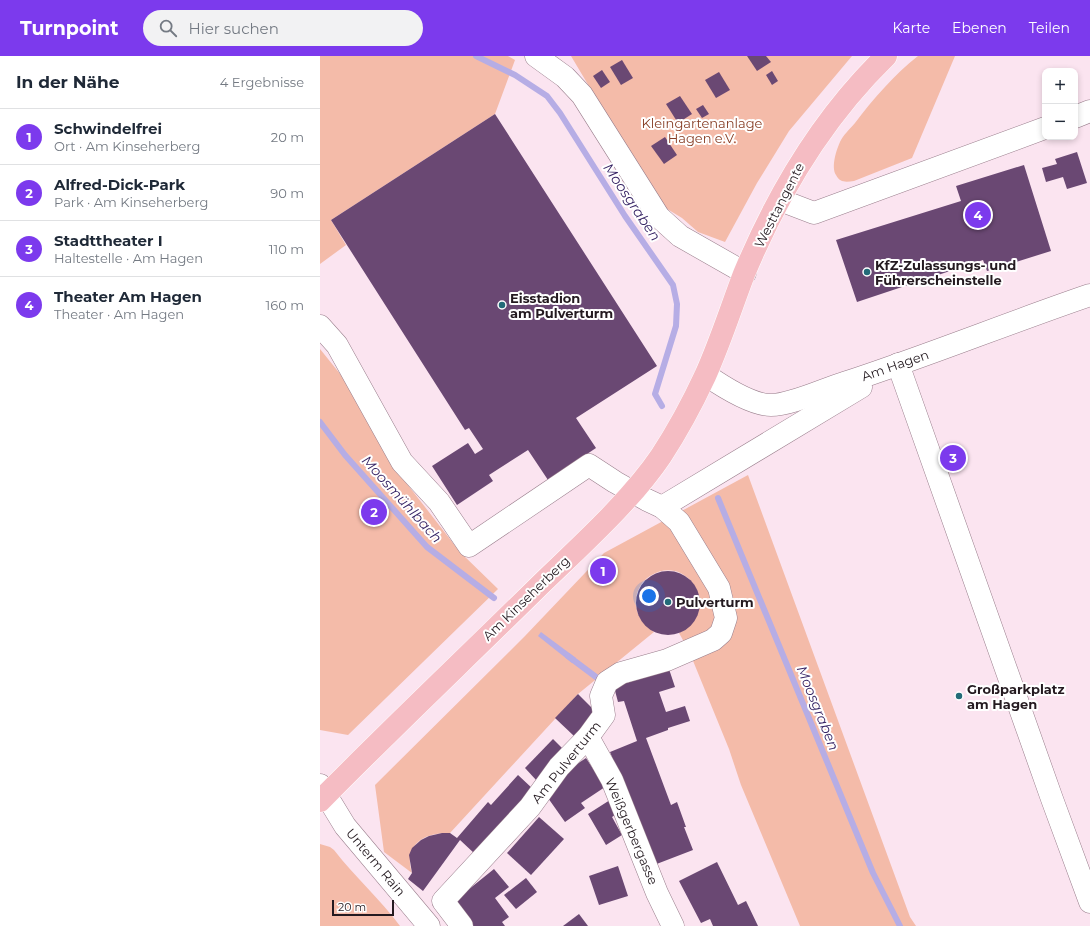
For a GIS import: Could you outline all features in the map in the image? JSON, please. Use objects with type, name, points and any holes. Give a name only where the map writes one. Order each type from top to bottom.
[{"type":"main road","name":"Westtangente","points":[[706,375],[745,273],[780,200],[809,148],[836,111],[886,56]]},
{"type":"main road","name":"Am Kinseherberg","points":[[322,794],[633,492],[672,438],[706,375]]},
{"type":"street","points":[[536,56],[565,77],[582,95],[659,217],[680,236],[745,273]]},
{"type":"street","points":[[1078,116],[1090,111]]},
{"type":"street","points":[[780,200],[814,213],[1042,129]]},
{"type":"street","name":"Am Hagen","points":[[706,375],[717,383],[756,402],[772,405],[791,400],[1089,299]]},
{"type":"street","points":[[320,326],[337,345],[402,462],[439,502],[470,546],[589,465],[615,482],[662,507],[898,364],[1090,902]]},
{"type":"street","name":"Am Pulverturm","points":[[462,926],[443,901],[524,813],[559,767],[588,737],[604,715],[601,696],[608,682],[621,672],[667,660],[713,640],[721,633],[726,618],[719,588],[679,522],[662,507]]},
{"type":"street","name":"Weißgerbergasse","points":[[588,737],[612,780],[657,893],[673,926]]},
{"type":"street","name":"Unterm Rain","points":[[322,794],[345,826],[429,926]]},
{"type":"green space","points":[[320,56],[508,56],[515,60],[495,114],[331,220],[346,245],[320,264]]},
{"type":"green space","name":"Kleingartenanlage Hagen e.V.","points":[[571,56],[852,56],[789,131],[757,183],[725,242],[698,232],[682,218],[659,204]]},
{"type":"green space","points":[[918,56],[955,56],[912,158],[854,181],[841,181],[835,172],[834,163],[841,139],[884,88]]},
{"type":"green space","points":[[320,349],[349,385],[397,471],[460,552],[498,589],[348,735],[320,730]]},
{"type":"green space","points":[[748,475],[910,917],[916,926],[800,926],[741,785],[729,749],[689,651],[679,633],[692,623],[698,611],[699,599],[695,587],[687,577],[677,572],[664,571],[650,576],[642,583],[637,592],[636,609],[643,622],[654,632],[578,694],[450,833],[432,835],[418,842],[410,855],[412,873],[384,852],[375,785],[525,636],[604,553]]},
{"type":"green space","points":[[320,844],[334,850],[400,926],[320,926]]},
{"type":"shaded area","points":[[541,632],[576,658],[572,663],[538,636]]},
{"type":"building","points":[[747,56],[766,56],[771,62],[757,71]]},
{"type":"building","points":[[622,60],[633,78],[621,85],[610,67]]},
{"type":"building","points":[[602,70],[610,82],[601,88],[593,76]]},
{"type":"building","points":[[772,71],[778,81],[772,85],[766,75]]},
{"type":"building","points":[[719,72],[730,90],[716,98],[705,80]]},
{"type":"building","points":[[680,96],[692,114],[678,123],[666,104]]},
{"type":"building","points":[[703,105],[709,114],[702,118],[696,109]]},
{"type":"building","name":"Eisstadion am Pulverturm","points":[[495,114],[657,366],[576,418],[596,448],[548,480],[528,450],[489,475],[493,481],[457,505],[432,466],[468,443],[475,454],[483,449],[469,428],[465,430],[331,220]]},
{"type":"building","points":[[665,137],[677,155],[664,164],[651,146]]},
{"type":"building","points":[[1077,152],[1087,183],[1067,189],[1063,177],[1046,182],[1042,168],[1057,164],[1055,159]]},
{"type":"building","points":[[1024,165],[1051,251],[987,271],[983,260],[857,302],[836,240],[961,201],[956,186]]},
{"type":"building","name":"Pulverturm","points":[[668,571],[686,576],[691,580],[695,585],[700,603],[695,621],[691,626],[686,630],[668,635],[650,630],[645,626],[641,621],[636,603],[641,585],[645,580],[650,576]]},
{"type":"building","points":[[669,669],[675,687],[659,692],[666,712],[685,706],[690,721],[668,728],[668,730],[646,738],[671,805],[677,802],[686,827],[684,827],[693,850],[654,865],[610,752],[637,741],[624,701],[618,702],[614,687]]},
{"type":"building","points":[[578,694],[597,713],[574,736],[555,718]]},
{"type":"building","points":[[553,739],[566,752],[537,781],[525,768]]},
{"type":"building","points":[[586,758],[605,787],[581,803],[585,808],[565,822],[548,798],[568,770]]},
{"type":"building","points":[[518,775],[533,789],[475,854],[460,840],[423,891],[408,879],[412,873],[409,855],[412,848],[421,840],[429,836],[442,833],[450,833],[457,838],[488,802],[491,805]]},
{"type":"building","points":[[610,800],[618,813],[612,817],[622,835],[606,845],[588,814]]},
{"type":"building","points":[[539,817],[564,839],[531,875],[507,853]]},
{"type":"building","points":[[717,862],[738,905],[746,901],[758,926],[713,926],[710,919],[701,923],[679,881]]},
{"type":"building","points":[[618,866],[628,896],[599,905],[589,876]]},
{"type":"building","points":[[494,869],[509,887],[495,898],[509,917],[502,922],[505,926],[472,926],[453,902]]},
{"type":"building","points":[[526,878],[537,892],[516,909],[504,895]]},
{"type":"building","points":[[579,914],[588,926],[563,926]]},
{"type":"waterway","name":"Moosgraben","points":[[476,56],[515,75],[547,96],[560,113],[625,216],[673,285],[677,304],[676,326],[655,394],[662,406]]},
{"type":"waterway","name":"Moosmühlbach","points":[[320,422],[345,455],[427,547],[494,598]]},
{"type":"waterway","name":"Moosgraben","points":[[718,498],[873,873],[900,926]]},
{"type":"waterway","name":"Moosmühlbach","points":[[568,656],[596,677]]},
{"type":"place","name":"Theater Am Hagen","points":[[978,215]]},
{"type":"place","name":"KfZ-Zulassungs- und Führerscheinstelle","points":[[867,272]]},
{"type":"place","name":"Eisstadion am Pulverturm","points":[[502,305]]},
{"type":"place","name":"Stadttheater I","points":[[953,458]]},
{"type":"place","name":"Alfred-Dick-Park","points":[[374,512]]},
{"type":"place","name":"Schwindelfrei","points":[[603,571]]},
{"type":"place","name":"Pulverturm","points":[[668,602]]},
{"type":"place","name":"Großparkplatz am Hagen","points":[[959,696]]}]
